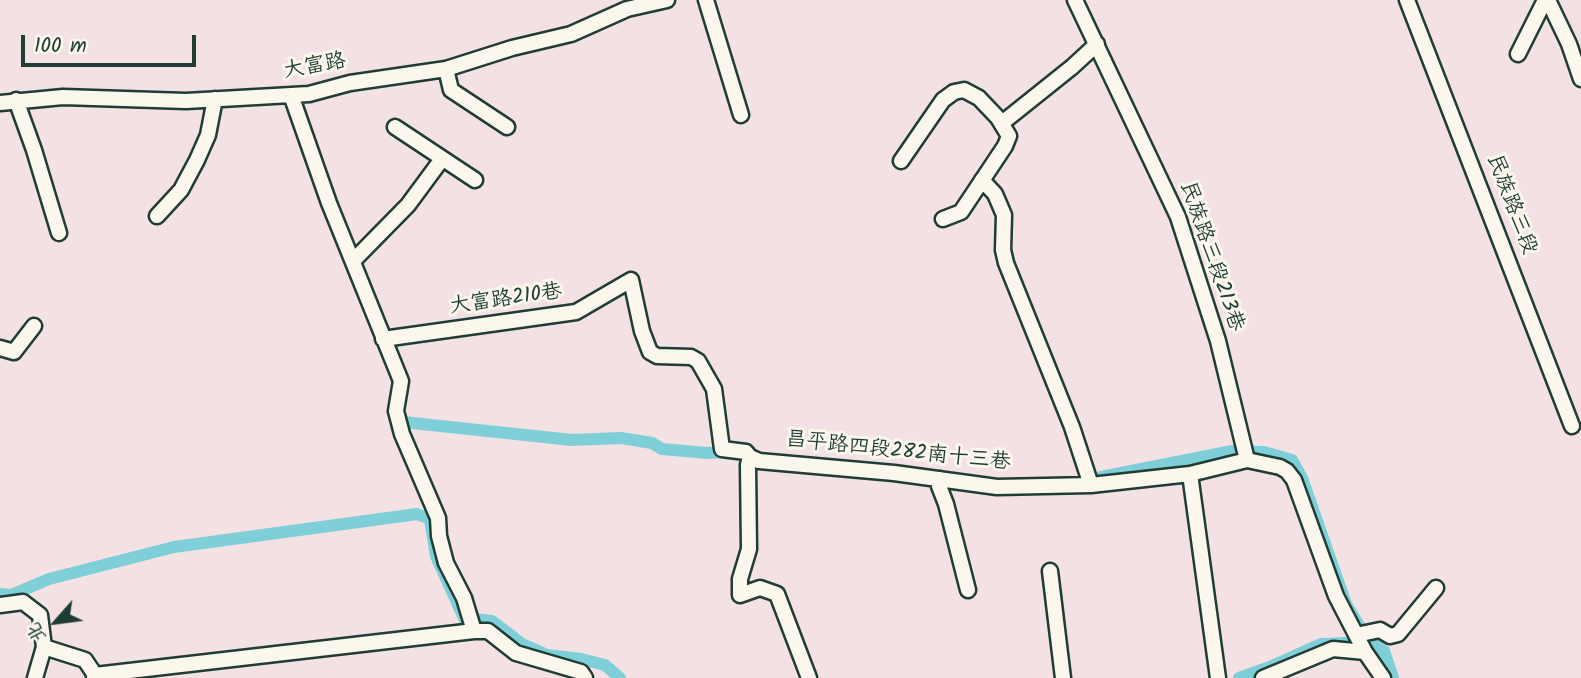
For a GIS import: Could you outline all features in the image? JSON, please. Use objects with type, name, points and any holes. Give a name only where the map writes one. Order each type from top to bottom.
[{"type":"street","points":[[626,5],[667,0]]},
{"type":"street","points":[[706,0],[741,115]]},
{"type":"street","name":"民族路三段213巷","points":[[1075,0],[1178,217],[1218,341],[1247,460]]},
{"type":"street","name":"民族路三段","points":[[1407,0],[1572,426]]},
{"type":"street","points":[[1518,54],[1550,1]]},
{"type":"street","points":[[1550,1],[1581,79]]},
{"type":"street","name":"大富路","points":[[0,103],[62,97],[156,101],[309,94],[351,83],[446,69],[512,48],[571,34],[626,5]]},
{"type":"street","points":[[1002,123],[1097,44]]},
{"type":"street","points":[[446,69],[451,90],[507,127]]},
{"type":"street","points":[[901,161],[931,115],[943,100],[954,92],[964,90],[979,98],[1002,123],[1009,136],[1005,146],[961,212],[943,219]]},
{"type":"street","points":[[291,95],[329,203],[401,381],[396,411],[402,434],[438,518],[439,536],[446,562],[464,598],[473,628]]},
{"type":"street","points":[[157,215],[181,190],[198,160],[208,135],[215,99]]},
{"type":"street","points":[[16,100],[59,233]]},
{"type":"street","points":[[395,127],[475,180]]},
{"type":"street","points":[[354,260],[408,205],[442,159]]},
{"type":"street","points":[[982,180],[995,194],[1004,215],[1003,250],[1006,262],[1072,426],[1091,485]]},
{"type":"street","name":"大富路210巷","points":[[383,339],[576,312],[631,280],[642,331],[650,352],[657,356],[691,357],[698,362],[714,388],[722,449],[746,452],[750,457]]},
{"type":"street","points":[[0,348],[15,352],[34,326]]},
{"type":"street","points":[[750,457],[749,549],[740,579],[740,595],[760,588],[777,594],[809,678]]},
{"type":"street","name":"昌平路四段282南十三巷","points":[[750,457],[759,461],[997,487],[1091,485],[1190,474],[1247,460],[1280,467],[1294,480],[1336,596],[1365,652],[1383,678]]},
{"type":"street","points":[[1190,474],[1218,678]]},
{"type":"street","points":[[940,479],[939,486],[968,590]]},
{"type":"street","points":[[1050,571],[1063,678]]},
{"type":"street","points":[[1356,635],[1380,630],[1395,637],[1417,614],[1436,588]]},
{"type":"street","points":[[0,605],[23,602],[40,615],[44,648],[35,678]]},
{"type":"street","points":[[44,648],[85,660],[94,676],[473,628],[488,631],[516,653],[581,673],[585,678]]},
{"type":"street","points":[[1263,678],[1334,649],[1365,652]]},
{"type":"waterway","points":[[403,422],[572,440],[621,438],[652,443],[662,449],[732,452]]},
{"type":"waterway","points":[[1101,477],[1232,451],[1264,452],[1292,460],[1302,478],[1346,604],[1369,642]]},
{"type":"waterway","points":[[0,594],[11,595],[49,579],[174,547],[417,514],[430,519],[436,556],[464,618],[492,621],[522,644],[547,655],[605,665],[620,678]]},
{"type":"waterway","points":[[1239,678],[1321,644],[1369,642],[1384,651],[1393,678]]}]
